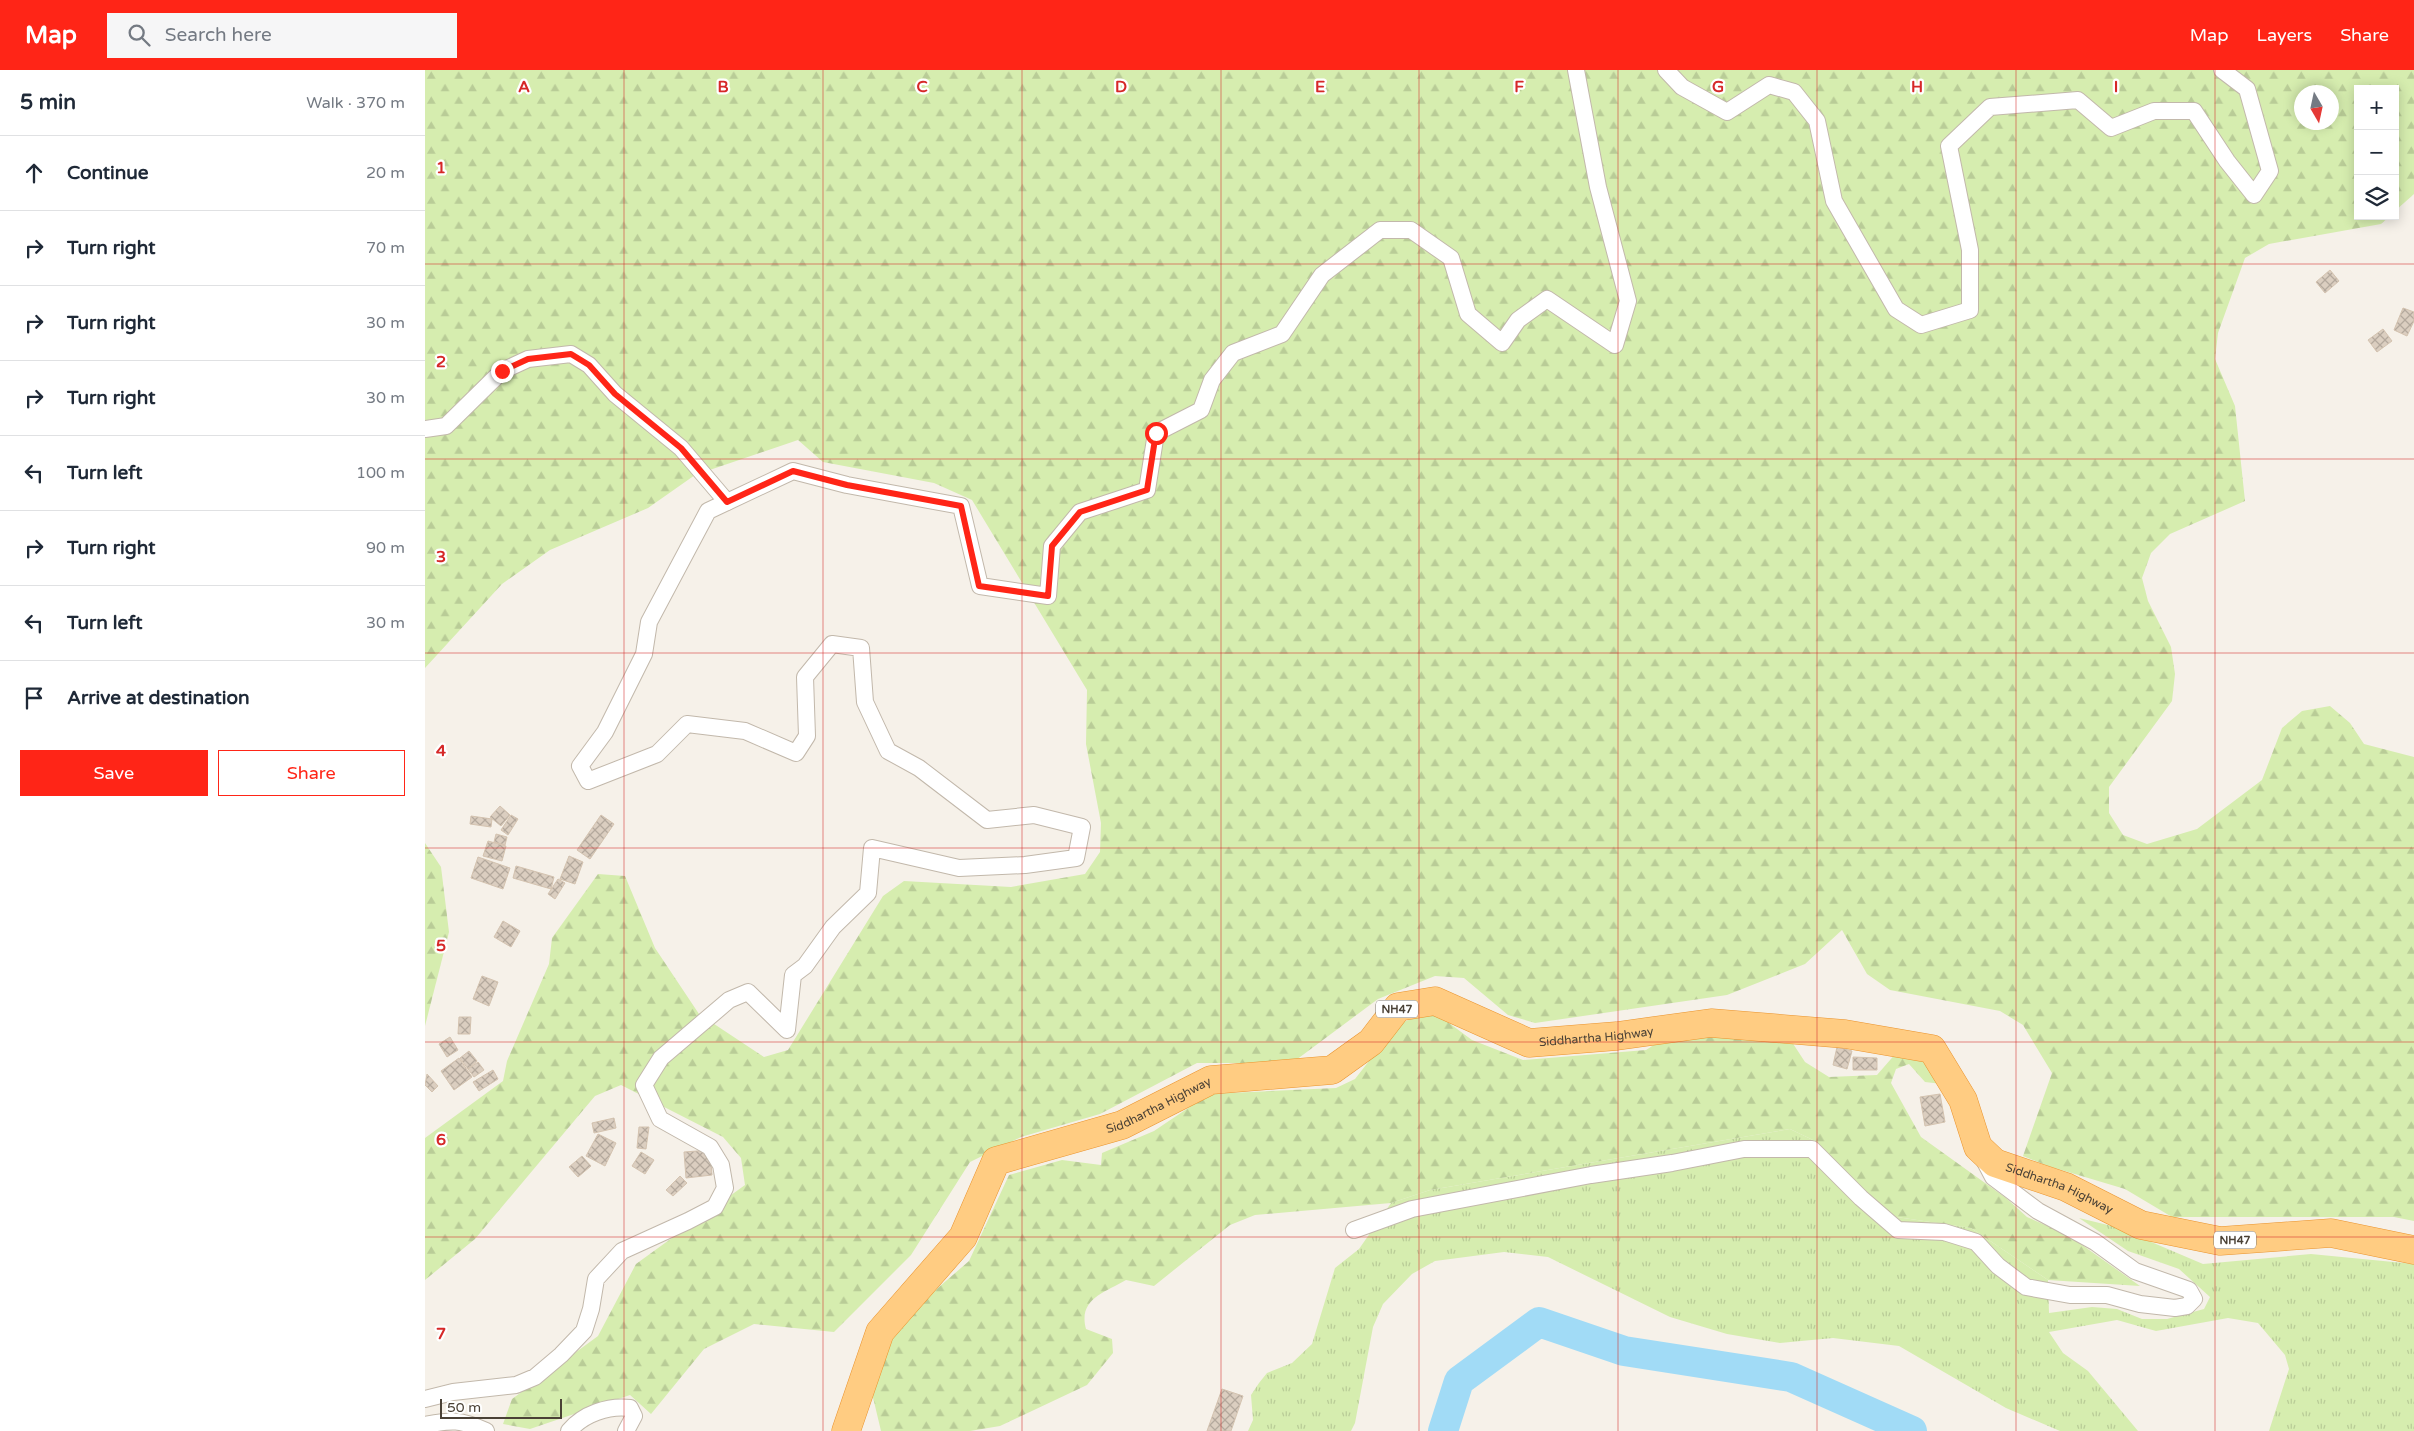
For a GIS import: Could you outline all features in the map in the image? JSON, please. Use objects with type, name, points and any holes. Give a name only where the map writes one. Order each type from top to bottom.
[{"type":"highway","name":"Siddhartha Highway","points":[[846,1431],[880,1332],[963,1236],[996,1161],[1122,1125],[1211,1080],[1332,1070],[1371,1042],[1399,1007],[1435,1001],[1529,1043],[1617,1036],[1711,1023],[1845,1034],[1932,1049],[1963,1100],[1977,1147],[1995,1162],[2066,1187],[2141,1226],[2220,1241],[2331,1233],[2414,1250]]},
{"type":"street","points":[[425,1399],[453,1392],[516,1386],[535,1377],[561,1355],[584,1330],[591,1309],[596,1279],[622,1251],[715,1207],[725,1188],[721,1165],[709,1147],[659,1119],[644,1085],[661,1058],[729,1000],[748,992],[787,1030],[793,975],[805,966],[833,927],[868,893],[872,848],[959,868],[1025,865],[1076,858],[1082,827],[1034,815],[987,820],[919,768],[888,751],[865,702],[861,648],[832,644],[805,677],[807,736],[796,753],[745,730],[687,724],[657,754],[588,781],[580,766],[605,732],[645,654],[649,622],[708,511],[793,471],[847,485],[961,506],[979,586],[1048,596],[1052,546],[1080,512],[1147,490],[1156,433],[1201,410],[1212,380],[1233,353],[1282,334],[1322,275],[1379,230],[1411,230],[1451,258],[1468,314],[1502,343],[1518,320],[1547,299],[1615,345],[1628,301],[1598,187],[1576,70]]},
{"type":"street","points":[[1666,70],[1682,87],[1727,112],[1769,85],[1793,92],[1817,122],[1834,201],[1896,309],[1921,325],[1970,310],[1970,250],[1949,146],[1990,107],[2078,100],[2111,128],[2153,111],[2194,112],[2227,161],[2254,195],[2270,171],[2247,89],[2222,70]]},
{"type":"street","points":[[425,429],[446,426],[502,371],[528,359],[571,354],[589,365],[615,394],[681,448],[727,502]]},
{"type":"street","points":[[1355,1230],[1412,1209],[1591,1175],[1672,1163],[1744,1149],[1812,1149],[1861,1198],[1898,1230],[1944,1232],[1976,1242],[1998,1266],[2026,1286],[2070,1295],[2107,1296],[2140,1304],[2175,1308],[2187,1306],[2194,1299],[2189,1290],[2135,1271],[2095,1242],[2038,1211],[1993,1177],[1977,1147]]},
{"type":"street","points":[[569,1431],[573,1425],[597,1412],[617,1406],[630,1408],[634,1416],[626,1431]]},
{"type":"street","points":[[425,1425],[447,1421],[467,1422],[486,1431]]},
{"type":"green space","points":[[425,70],[2414,70],[2414,194],[2399,207],[2399,85],[2354,85],[2354,220],[2386,220],[2381,224],[2269,244],[2245,258],[2218,333],[2215,359],[2235,406],[2245,501],[2170,534],[2151,553],[2142,578],[2148,601],[2171,647],[2175,674],[2172,701],[2109,787],[2109,813],[2123,835],[2147,844],[2197,829],[2262,780],[2282,728],[2302,711],[2330,706],[2350,723],[2364,744],[2414,757],[2414,1221],[2394,1217],[2172,1217],[2125,1189],[2048,1166],[2023,1156],[2052,1073],[2023,1025],[2000,1011],[1890,990],[1867,974],[1842,930],[1805,964],[1727,995],[1535,1023],[1508,1015],[1464,978],[1435,976],[1378,999],[1292,1063],[1197,1063],[1100,1114],[1021,1137],[970,1162],[911,1255],[834,1332],[754,1324],[704,1349],[651,1414],[630,1395],[530,1429],[503,1424],[512,1399],[598,1336],[636,1264],[745,1185],[741,1158],[723,1137],[621,1085],[595,1096],[475,1239],[425,1280],[425,1138],[503,1081],[507,1061],[549,964],[552,938],[598,874],[625,876],[655,948],[699,1014],[764,1057],[788,1050],[883,896],[904,881],[1011,887],[1085,874],[1100,852],[1101,823],[1086,744],[1087,690],[972,500],[934,483],[823,462],[798,440],[695,475],[648,508],[550,550],[502,584],[425,668]]},
{"type":"green space","points":[[425,843],[441,867],[449,932],[425,1026]]},
{"type":"green space","points":[[1427,1012],[1434,1012],[1472,1040],[1523,1060],[1646,1050],[1660,1041],[1725,1032],[1790,1039],[1805,1062],[1829,1077],[1877,1075],[1897,1052],[1923,1057],[1942,1084],[1925,1082],[1909,1064],[1896,1069],[1891,1083],[1921,1137],[2006,1198],[2027,1217],[2068,1235],[2140,1286],[2048,1280],[1971,1228],[1890,1216],[1815,1141],[1790,1129],[1430,1190],[1391,1203],[1255,1215],[1230,1225],[1154,1286],[1126,1280],[1102,1293],[1089,1304],[1085,1319],[1086,1329],[1112,1339],[1113,1353],[1087,1385],[1000,1426],[970,1431],[881,1431],[871,1389],[901,1320],[969,1261],[1009,1175],[1062,1160],[1101,1165],[1102,1153],[1154,1131],[1209,1094],[1336,1088],[1355,1079],[1397,1025]]},
{"type":"green space","points":[[1790,1129],[1815,1141],[1890,1216],[1971,1228],[2048,1280],[2049,1313],[2092,1307],[2117,1309],[2142,1319],[2167,1319],[2204,1309],[2210,1297],[2179,1269],[2128,1251],[2079,1218],[2116,1227],[2203,1264],[2311,1254],[2414,1264],[2414,1431],[2269,1431],[2289,1369],[2285,1355],[2258,1323],[2228,1318],[2156,1331],[2117,1320],[2049,1332],[2063,1353],[2088,1371],[2138,1431],[2060,1431],[2006,1408],[1899,1346],[1833,1338],[1780,1343],[1727,1334],[1670,1317],[1548,1257],[1504,1252],[1435,1261],[1412,1274],[1383,1304],[1373,1327],[1355,1423],[1351,1431],[1248,1431],[1253,1420],[1251,1395],[1267,1373],[1292,1363],[1312,1344],[1335,1268],[1359,1249],[1391,1203],[1430,1190]]},
{"type":"building","points":[[2330,270],[2339,281],[2325,293],[2316,282]]},
{"type":"building","points":[[2403,308],[2414,312],[2414,321],[2407,336],[2394,330]]},
{"type":"building","points":[[2383,329],[2392,341],[2377,352],[2368,340]]},
{"type":"building","points":[[500,806],[510,815],[501,826],[490,817]]},
{"type":"building","points":[[511,815],[518,819],[508,835],[501,830]]},
{"type":"building","points":[[601,815],[614,824],[590,859],[577,850]]},
{"type":"building","points":[[471,816],[492,819],[491,827],[470,824]]},
{"type":"building","points":[[496,834],[507,837],[505,845],[494,842]]},
{"type":"building","points":[[488,841],[506,846],[502,861],[483,856]]},
{"type":"building","points":[[569,856],[583,862],[575,884],[560,879]]},
{"type":"building","points":[[478,857],[510,868],[503,889],[471,878]]},
{"type":"building","points":[[516,866],[554,877],[551,889],[513,878]]},
{"type":"building","points":[[558,879],[565,883],[555,899],[548,894]]},
{"type":"building","points":[[503,921],[520,931],[511,947],[494,937]]},
{"type":"building","points":[[482,976],[498,982],[489,1006],[473,999]]},
{"type":"building","points":[[459,1017],[471,1017],[470,1034],[458,1034]]},
{"type":"building","points":[[450,1037],[458,1050],[447,1057],[439,1044]]},
{"type":"building","points":[[1837,1047],[1852,1051],[1847,1069],[1833,1065]]},
{"type":"building","points":[[469,1051],[477,1061],[468,1069],[460,1058]]},
{"type":"building","points":[[1853,1057],[1877,1058],[1877,1070],[1853,1070]]},
{"type":"building","points":[[459,1058],[472,1077],[454,1090],[441,1071]]},
{"type":"building","points":[[478,1062],[484,1070],[474,1077],[468,1069]]},
{"type":"building","points":[[493,1070],[498,1079],[479,1091],[473,1082]]},
{"type":"building","points":[[427,1074],[438,1086],[432,1092],[425,1085]]},
{"type":"building","points":[[1940,1094],[1945,1122],[1925,1126],[1920,1097]]},
{"type":"building","points":[[614,1118],[616,1128],[594,1133],[592,1123]]},
{"type":"building","points":[[639,1127],[649,1127],[646,1149],[637,1148]]},
{"type":"building","points":[[598,1134],[616,1143],[605,1166],[586,1156]]},
{"type":"building","points":[[710,1150],[712,1175],[686,1178],[684,1152]]},
{"type":"building","points":[[641,1152],[654,1160],[645,1174],[632,1166]]},
{"type":"building","points":[[582,1156],[591,1166],[578,1177],[569,1167]]},
{"type":"building","points":[[680,1176],[687,1183],[673,1196],[666,1190]]},
{"type":"building","points":[[1222,1389],[1243,1396],[1231,1431],[1207,1431]]},
{"type":"waterway","points":[[1443,1431],[1459,1381],[1539,1322],[1624,1351],[1791,1377],[1912,1431]]},
{"type":"route","points":[[502,371],[528,359],[571,354],[589,365],[615,394],[681,448],[707,476],[727,502],[793,471],[847,485],[961,506],[979,586],[1048,596],[1052,546],[1080,512],[1147,490],[1156,433]]}]
